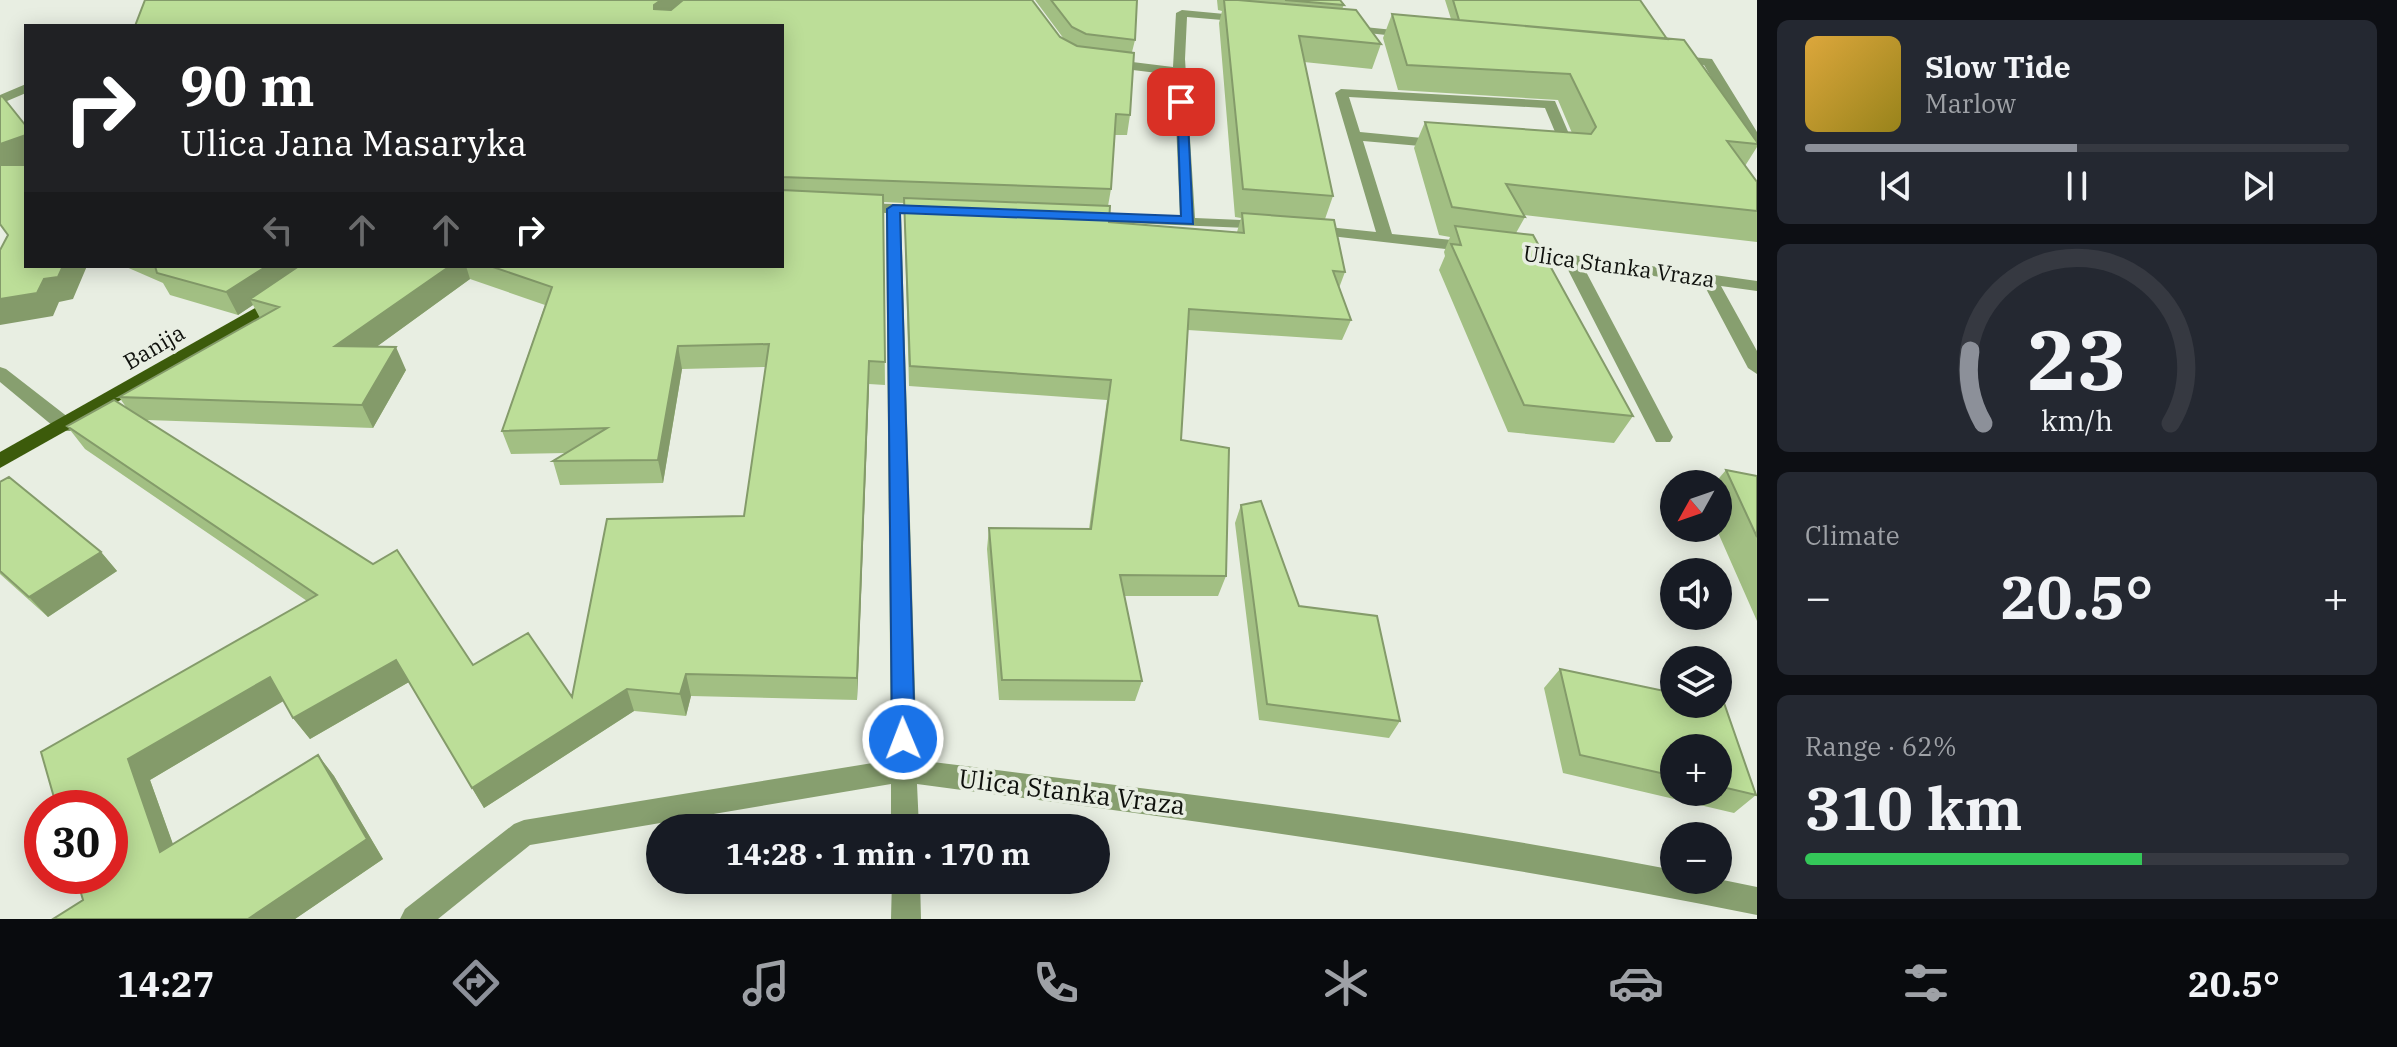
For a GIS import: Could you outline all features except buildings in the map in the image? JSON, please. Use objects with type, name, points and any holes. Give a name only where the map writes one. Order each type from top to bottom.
[{"type":"main road","name":"Banija","points":[[0,461],[239,326],[290,292]]},
{"type":"street","points":[[1188,221],[1180,72],[1182,13],[1258,20]]},
{"type":"street","points":[[1334,27],[1428,36]]},
{"type":"street","points":[[1661,58],[1708,62],[1757,143]]},
{"type":"street","points":[[1094,61],[1180,72]]},
{"type":"street","points":[[0,100],[24,89]]},
{"type":"street","points":[[1385,236],[1341,93],[1550,104],[1572,155],[1556,154]]},
{"type":"street","points":[[1355,136],[1463,146]]},
{"type":"street","points":[[846,207],[940,211]]},
{"type":"street","points":[[893,209],[905,814]]},
{"type":"street","name":"Ulica Stanka Vraza","points":[[1064,216],[1188,221],[1385,236],[1757,286]]},
{"type":"street","points":[[1571,259],[1663,437]]},
{"type":"street","points":[[1708,277],[1757,368]]},
{"type":"street","points":[[0,373],[66,426]]},
{"type":"street","name":"Ulica Stanka Vraza","points":[[415,919],[524,833],[904,770],[1287,821],[1601,870],[1757,901]]},
{"type":"street","points":[[906,894],[906,919]]},
{"type":"route","points":[[903,739],[893,209],[1188,221],[1181,102]]}]
